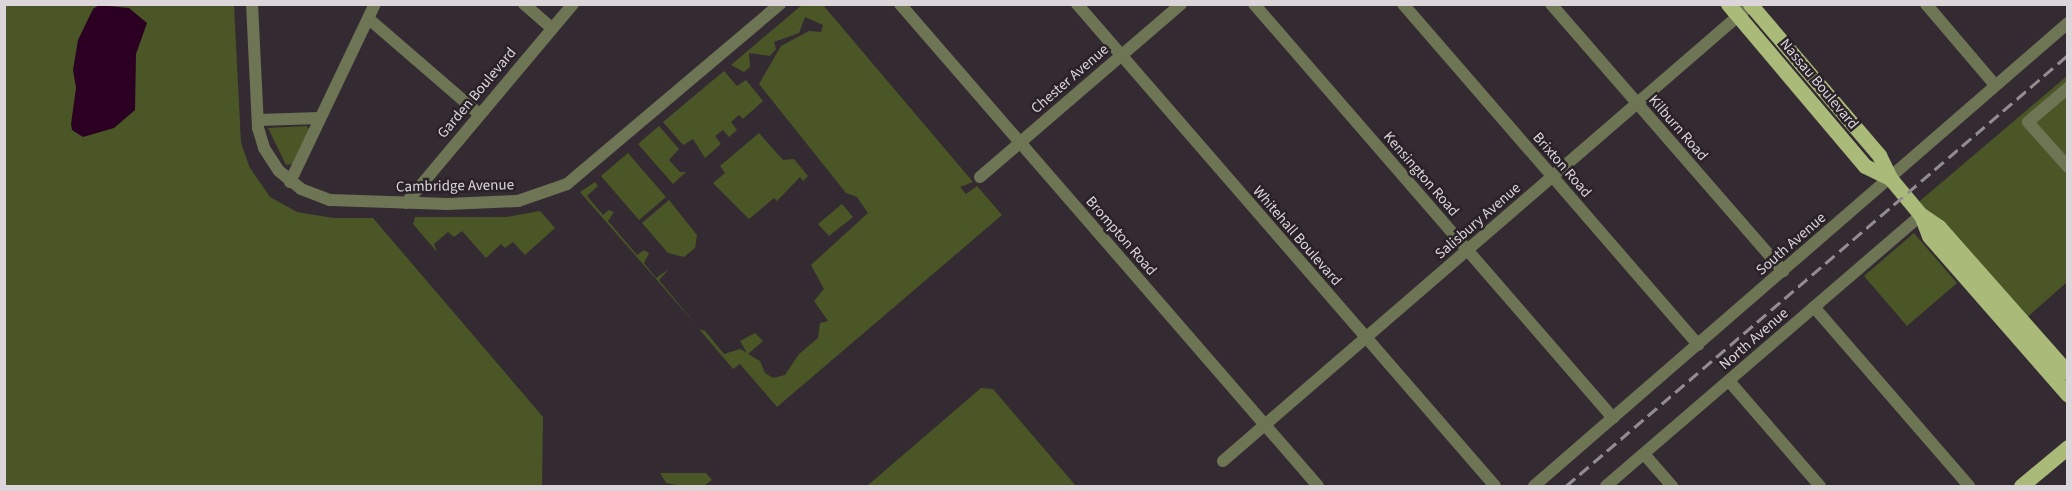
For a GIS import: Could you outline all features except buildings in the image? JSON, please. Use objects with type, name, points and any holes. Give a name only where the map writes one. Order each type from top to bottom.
[{"type":"main road","name":"Nassau Boulevard","points":[[1751,5],[1879,155],[1890,178],[1921,215],[1939,227],[2067,373]]},
{"type":"main road","name":"Nassau Boulevard","points":[[1733,10],[1865,166],[1890,178]]},
{"type":"main road","name":"Nassau Boulevard","points":[[1921,215],[1929,236],[2067,395]]},
{"type":"main road","points":[[2021,486],[2067,447]]},
{"type":"street","name":"Cambridge Avenue","points":[[252,4],[258,120],[264,148],[291,182],[330,200],[406,203],[505,203],[538,196],[567,184],[780,4]]},
{"type":"street","points":[[291,182],[375,4]]},
{"type":"street","points":[[524,4],[552,28]]},
{"type":"street","name":"Garden Boulevard","points":[[406,203],[573,4]]},
{"type":"street","name":"Brompton Road","points":[[900,4],[1318,486]]},
{"type":"street","name":"Whitehall Boulevard","points":[[1077,4],[1495,486]]},
{"type":"street","name":"Chester Avenue","points":[[980,177],[1181,4]]},
{"type":"street","name":"Kensington Road","points":[[1254,4],[1613,418]]},
{"type":"street","name":"Brixton Road","points":[[1403,4],[1698,345]]},
{"type":"street","name":"Kilburn Road","points":[[1551,4],[1783,271]]},
{"type":"street","points":[[1926,4],[1995,85]]},
{"type":"street","name":"Salisbury Avenue","points":[[1223,461],[1637,104],[1733,10],[1751,5]]},
{"type":"street","points":[[369,19],[479,114]]},
{"type":"street","name":"South Avenue","points":[[1534,486],[2067,23]]},
{"type":"street","points":[[2067,88],[2028,122],[2067,167]]},
{"type":"street","points":[[258,120],[320,118]]},
{"type":"street","name":"North Avenue","points":[[1606,486],[1921,215]]},
{"type":"street","points":[[1814,308],[1969,486]]},
{"type":"street","points":[[1729,381],[1820,486]]},
{"type":"street","points":[[1644,454],[1672,486]]},
{"type":"green space","points":[[4,5],[234,5],[241,143],[250,168],[270,197],[297,212],[333,218],[373,218],[543,417],[542,486],[5,486]]},
{"type":"green space","points":[[802,5],[823,5],[973,182],[960,187],[966,194],[977,186],[1002,215],[777,407],[740,364],[733,369],[699,329],[705,331],[724,354],[740,349],[747,353],[740,341],[755,333],[763,341],[748,354],[760,361],[765,373],[773,378],[785,375],[799,354],[818,338],[820,323],[828,321],[814,301],[824,289],[811,265],[868,213],[857,197],[846,193],[759,84],[781,46],[809,31],[821,32],[823,25],[805,17],[799,33],[774,42],[776,49],[770,56],[749,53],[750,67],[744,72],[731,65]]},
{"type":"green space","points":[[724,71],[737,86],[746,80],[763,101],[743,119],[739,115],[731,122],[737,130],[729,137],[723,130],[715,136],[721,144],[705,158],[693,139],[683,145],[663,122]]},
{"type":"green space","points":[[2067,76],[2067,282],[2024,320],[2067,373],[2067,396],[1914,206]]},
{"type":"green space","points":[[307,126],[309,130],[292,164],[286,165],[268,128]]},
{"type":"green space","points":[[659,126],[679,149],[669,160],[680,172],[686,172],[673,184],[638,144]]},
{"type":"green space","points":[[759,133],[783,160],[794,159],[808,176],[803,181],[800,177],[777,201],[774,198],[749,219],[713,183],[725,173],[720,166]]},
{"type":"green space","points":[[628,153],[666,197],[639,220],[601,176]]},
{"type":"green space","points":[[595,182],[598,186],[587,196],[603,215],[609,210],[614,212],[608,221],[637,255],[644,250],[649,253],[644,263],[656,278],[669,269],[659,280],[697,326],[580,192]]},
{"type":"green space","points":[[669,200],[697,235],[695,248],[684,257],[668,253],[642,223]]},
{"type":"green space","points":[[842,204],[853,217],[829,236],[818,224]]},
{"type":"green space","points":[[540,211],[555,228],[525,255],[513,242],[505,248],[501,244],[486,258],[462,231],[454,237],[448,232],[434,244],[437,252],[413,224],[415,217],[506,217]]},
{"type":"green space","points":[[1914,233],[1957,283],[1907,326],[1864,276]]},
{"type":"green space","points":[[981,388],[993,389],[1076,486],[867,486]]},
{"type":"green space","points":[[660,473],[706,473],[712,480],[704,486],[681,486],[666,483]]},
{"type":"shaded area","points":[[99,5],[129,8],[147,23],[136,54],[135,110],[114,128],[83,137],[72,130],[71,124],[76,88],[73,70],[78,40],[93,9]]},
{"type":"railway","points":[[1566,486],[2068,55]]}]
